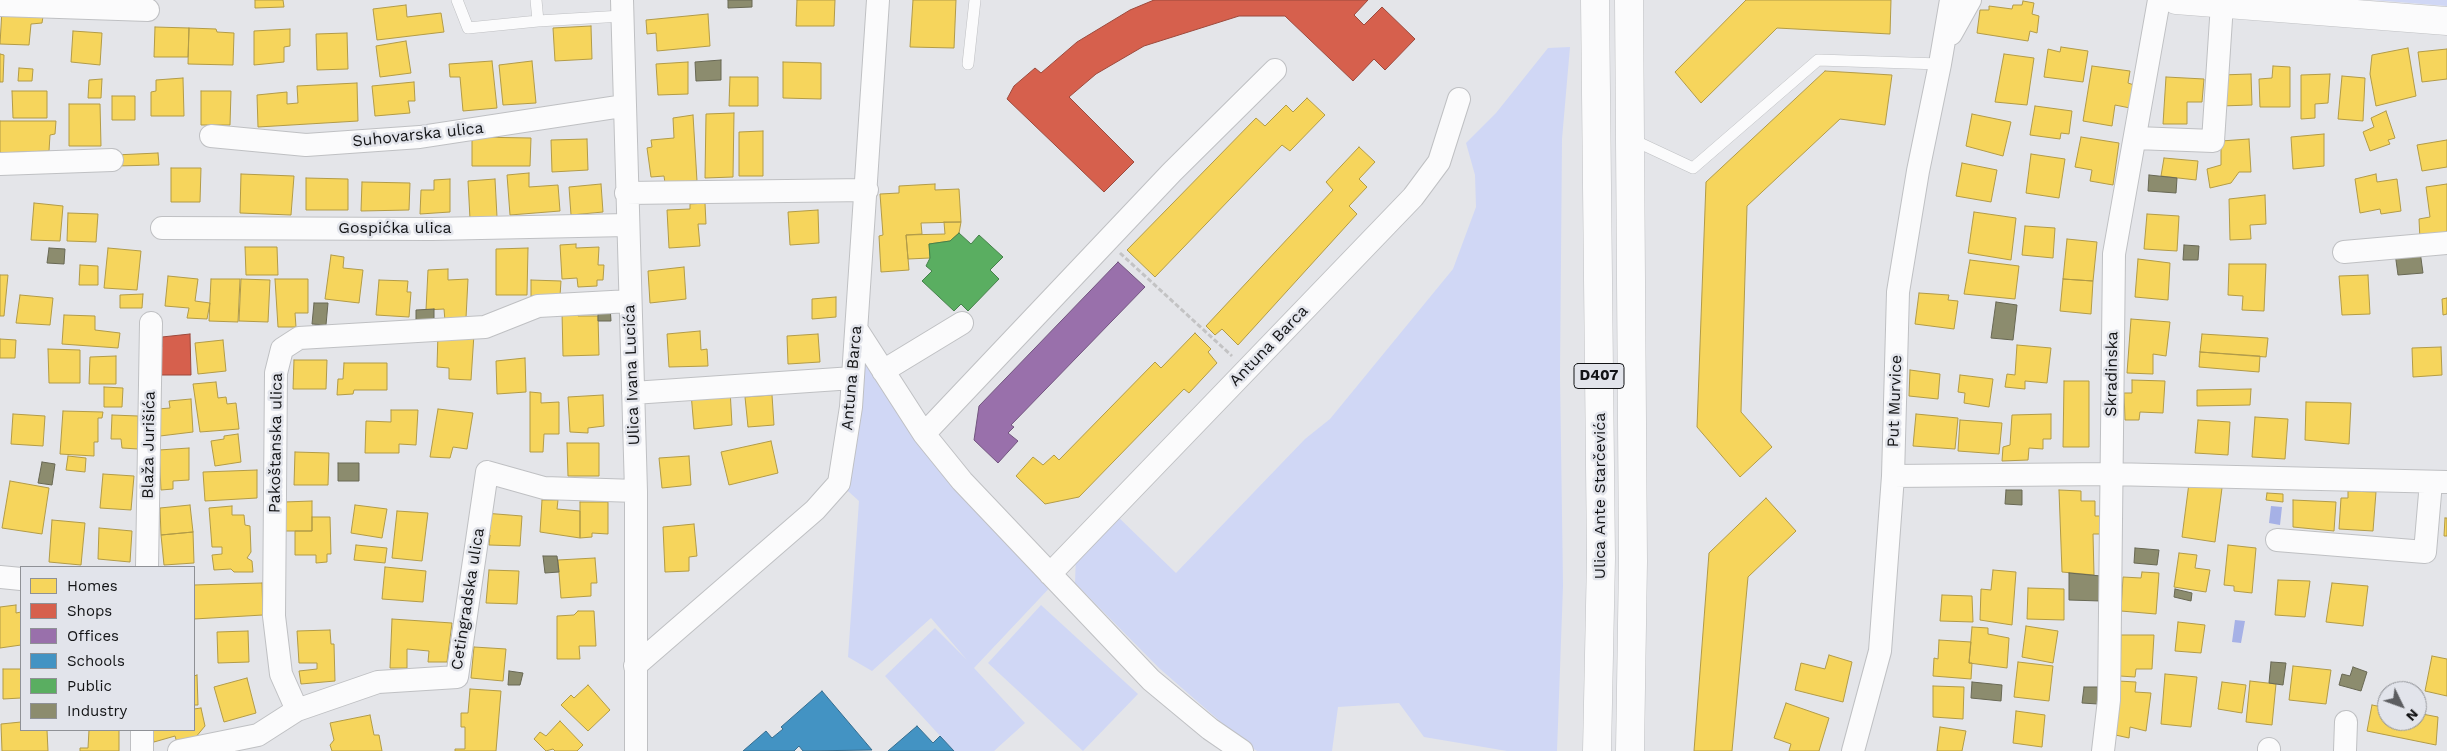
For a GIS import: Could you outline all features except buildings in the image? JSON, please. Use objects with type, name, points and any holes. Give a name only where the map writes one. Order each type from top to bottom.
[{"type":"main road","name":"Ulica Ante Starčevića","points":[[1595,0],[1601,558],[1597,751]]},
{"type":"main road","points":[[2176,0],[2447,21]]},
{"type":"main road","name":"Ulica Ante Starčevića","points":[[1630,751],[1633,552],[1630,138],[1632,6]]},
{"type":"street","name":"Antuna Barca","points":[[635,666],[815,510],[839,483],[851,408],[867,190],[878,0]]},
{"type":"street","name":"Put Murvice","points":[[1853,751],[1880,651],[1893,476],[1898,292],[1918,171],[1951,0]]},
{"type":"street","name":"Put Murvice","points":[[1941,58],[1970,0]]},
{"type":"street","name":"Skradinska","points":[[2103,751],[2110,700],[2110,474],[2114,254],[2159,0]]},
{"type":"street","points":[[2136,138],[2212,141],[2222,4]]},
{"type":"street","points":[[0,5],[148,10]]},
{"type":"street","name":"Ulica Ivana Lucića","points":[[622,8],[623,106],[636,491],[636,751]]},
{"type":"street","points":[[924,434],[1107,241],[1275,70]]},
{"type":"street","name":"Antuna Barca","points":[[1050,574],[1413,197],[1439,162],[1459,99]]},
{"type":"street","name":"Suhovarska ulica","points":[[211,136],[306,146],[420,137],[623,106]]},
{"type":"street","points":[[0,164],[112,160]]},
{"type":"street","points":[[626,193],[867,190]]},
{"type":"street","name":"Gospićka ulica","points":[[162,228],[432,229],[627,225]]},
{"type":"street","points":[[2344,252],[2447,244]]},
{"type":"street","name":"Pakoštanska ulica","points":[[296,710],[281,674],[274,616],[276,373],[282,349],[299,338],[484,327],[538,306],[630,300]]},
{"type":"street","name":"Blaža Jurišića","points":[[147,566],[151,323]]},
{"type":"street","points":[[884,371],[962,323]]},
{"type":"street","points":[[857,330],[924,434],[962,481],[1151,680],[1210,729],[1242,751]]},
{"type":"street","points":[[633,393],[853,378]]},
{"type":"street","name":"Cetingradska ulica","points":[[179,751],[258,735],[296,710],[378,682],[457,677],[487,472],[544,488],[636,491]]},
{"type":"street","points":[[1893,476],[2110,474],[2439,482],[2425,552],[2278,540]]},
{"type":"street","points":[[0,576],[20,578]]},
{"type":"street","points":[[2345,751],[2346,722]]},
{"type":"street","points":[[142,731],[142,751]]},
{"type":"lane","points":[[457,0],[468,28],[538,21],[622,8]]},
{"type":"lane","points":[[536,0],[538,21]]},
{"type":"lane","points":[[968,64],[976,0]]},
{"type":"lane","points":[[1630,138],[1693,168],[1818,60],[1941,58]]},
{"type":"path","points":[[1107,241],[1247,370]]},
{"type":"shaded area","points":[[2374,0],[2447,0],[2447,6]]},
{"type":"shaded area","points":[[1570,47],[1562,139],[1560,375],[1563,586],[1557,751],[1507,751],[1424,737],[1399,703],[1338,707],[1332,751],[1257,751],[1246,744],[1159,668],[1075,583],[1076,555],[1115,514],[1176,573],[1305,439],[1330,419],[1453,269],[1476,207],[1475,175],[1466,143],[1496,113],[1548,48]]},
{"type":"shaded area","points":[[857,330],[924,434],[1056,581],[974,668],[1025,723],[994,751],[954,751],[885,676],[935,628],[967,660],[931,618],[872,671],[848,657],[859,501],[839,483]]},
{"type":"shaded area","points":[[1041,605],[1138,694],[1083,751],[988,663]]},
{"type":"water","points":[[2271,506],[2282,507],[2280,525],[2269,523]]},
{"type":"water","points":[[2235,620],[2245,621],[2241,643],[2232,642]]}]
